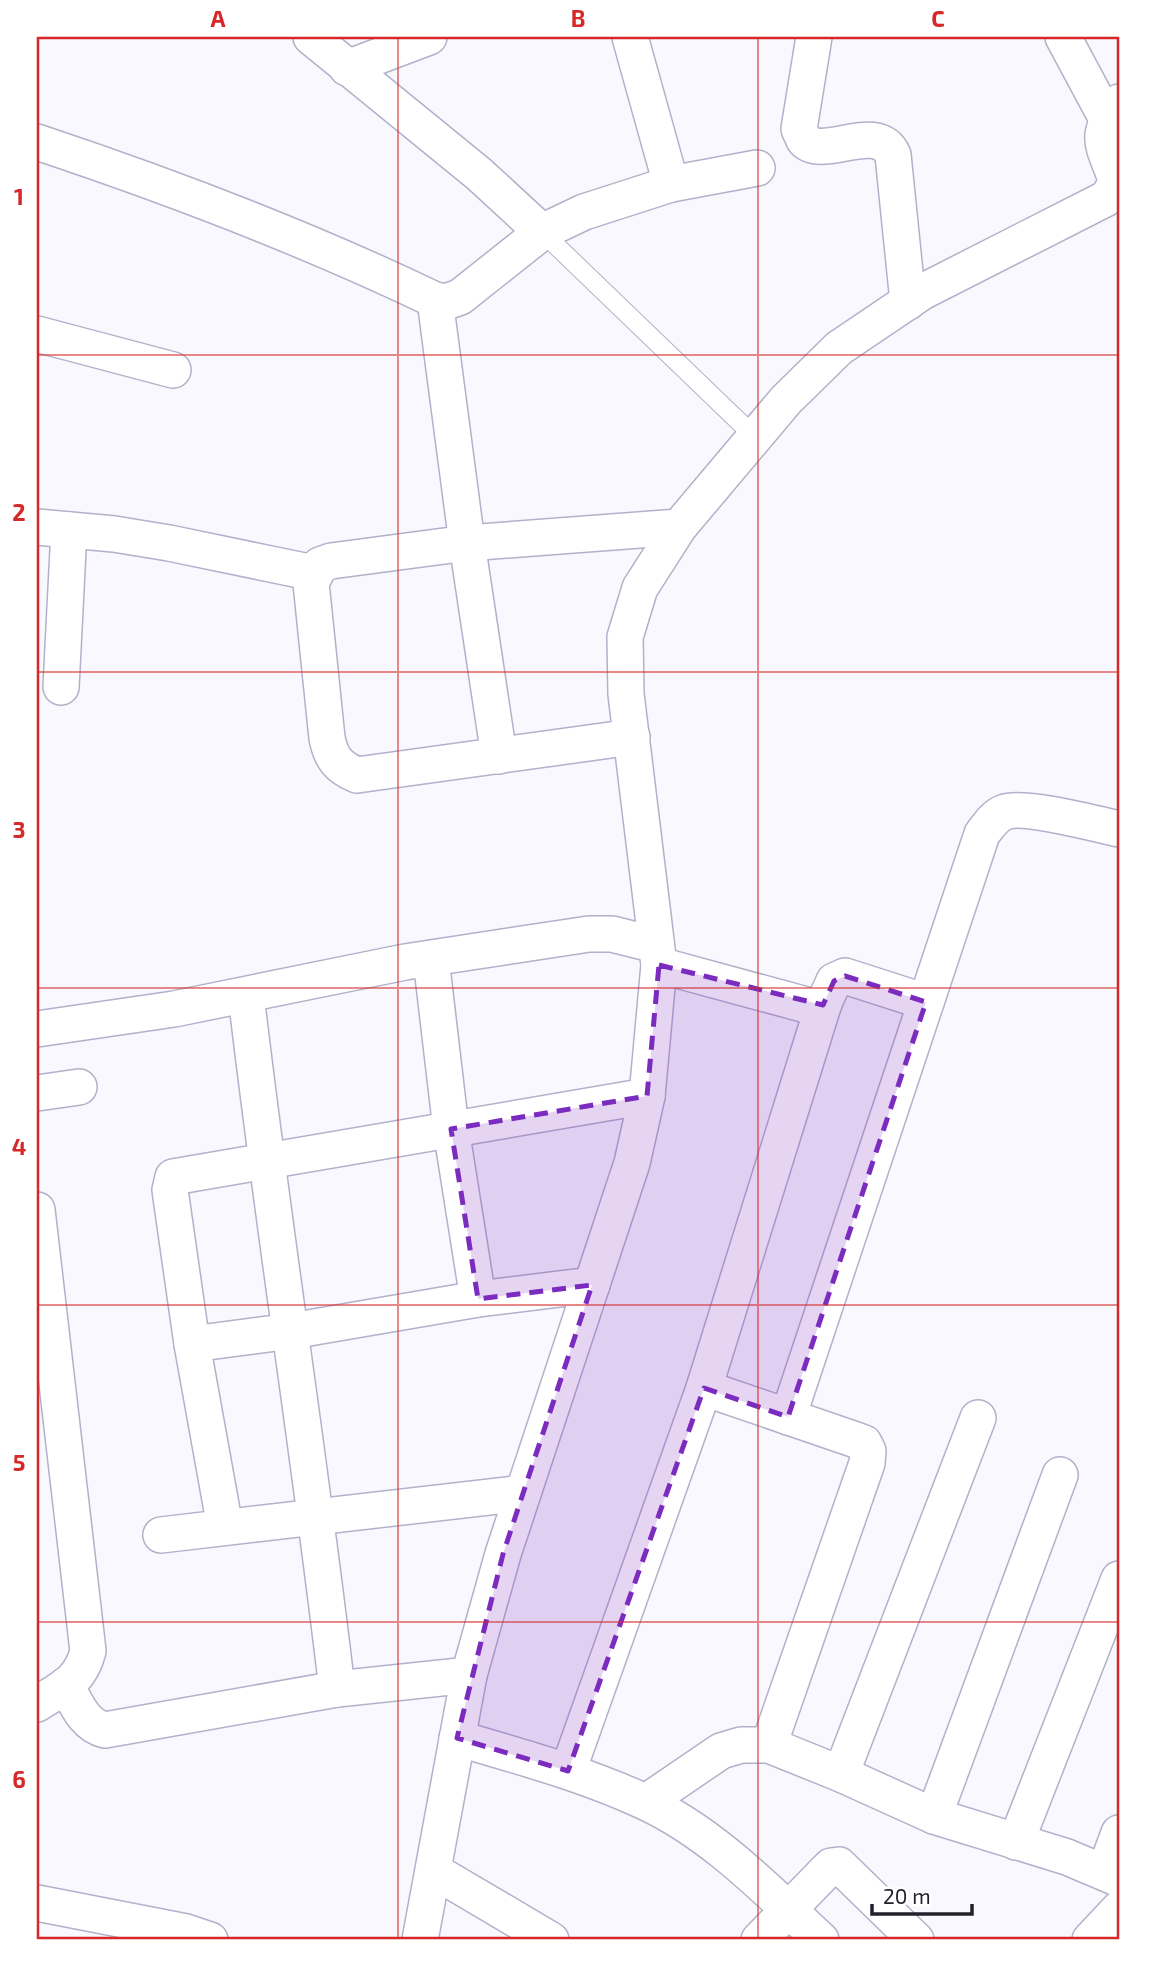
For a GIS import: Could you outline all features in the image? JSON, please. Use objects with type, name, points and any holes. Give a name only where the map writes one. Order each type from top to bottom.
[{"type":"street","points":[[311,37],[479,174],[542,232]]},
{"type":"street","points":[[347,68],[429,37]]},
{"type":"street","points":[[630,37],[671,184]]},
{"type":"street","points":[[814,37],[799,130],[804,140],[814,146],[878,140],[888,146],[892,155],[908,302]]},
{"type":"street","points":[[420,1940],[469,1675],[503,1554],[632,1163],[648,1096],[658,955],[626,694],[625,637],[640,588],[679,527],[786,400],[839,348],[922,292],[1107,198],[1117,182],[1102,142],[1102,131],[1113,111],[1063,37]]},
{"type":"street","points":[[37,142],[108,166],[355,261],[435,300],[446,302],[460,298],[542,232],[584,212],[671,184],[757,168]]},
{"type":"street","points":[[435,300],[499,756]]},
{"type":"street","points":[[37,334],[173,370]]},
{"type":"street","points":[[632,737],[357,775],[342,768],[330,755],[327,738],[311,583],[320,565],[331,561],[467,543],[679,527]]},
{"type":"street","points":[[61,687],[53,529],[114,534],[169,543],[314,573]]},
{"type":"street","points":[[788,1417],[982,834],[992,819],[1007,811],[1025,810],[1119,829]]},
{"type":"street","points":[[37,1029],[174,1009],[431,959],[589,934],[612,934],[658,955],[810,1006],[824,1003]]},
{"type":"street","points":[[431,959],[452,1129],[478,1298]]},
{"type":"street","points":[[568,1771],[704,1388],[824,1003],[834,981],[845,976],[926,1002]]},
{"type":"street","points":[[246,995],[266,1163],[317,1515],[337,1689]]},
{"type":"street","points":[[37,1093],[79,1087]]},
{"type":"street","points":[[225,1527],[192,1344],[170,1184],[173,1177],[648,1096]]},
{"type":"street","points":[[37,1210],[88,1651],[84,1667],[74,1681],[37,1704]]},
{"type":"street","points":[[192,1344],[290,1331],[478,1298],[592,1285]]},
{"type":"street","points":[[704,1388],[864,1443],[868,1451],[769,1745]]},
{"type":"street","points":[[841,1774],[978,1418]]},
{"type":"street","points":[[934,1816],[1060,1475]]},
{"type":"street","points":[[161,1535],[523,1493]]},
{"type":"street","points":[[1017,1842],[1119,1578]]},
{"type":"street","points":[[66,1685],[86,1720],[94,1728],[105,1730],[337,1689],[469,1675]]},
{"type":"street","points":[[457,1738],[568,1771],[646,1802],[714,1846],[821,1940]]},
{"type":"street","points":[[646,1802],[721,1751],[741,1745],[769,1745],[934,1816],[1112,1875],[1119,1833]]},
{"type":"street","points":[[760,1940],[831,1866],[839,1865],[916,1940]]},
{"type":"street","points":[[434,1871],[551,1940]]},
{"type":"street","points":[[37,1902],[186,1932],[210,1940]]},
{"type":"street","points":[[1090,1940],[1119,1909]]},
{"type":"lane","points":[[542,232],[755,437]]},
{"type":"highlighted area","points":[[659,965],[823,1005],[834,981],[845,976],[926,1002],[788,1417],[704,1388],[568,1771],[457,1738],[503,1554],[592,1285],[478,1299],[451,1129],[647,1096]]}]
